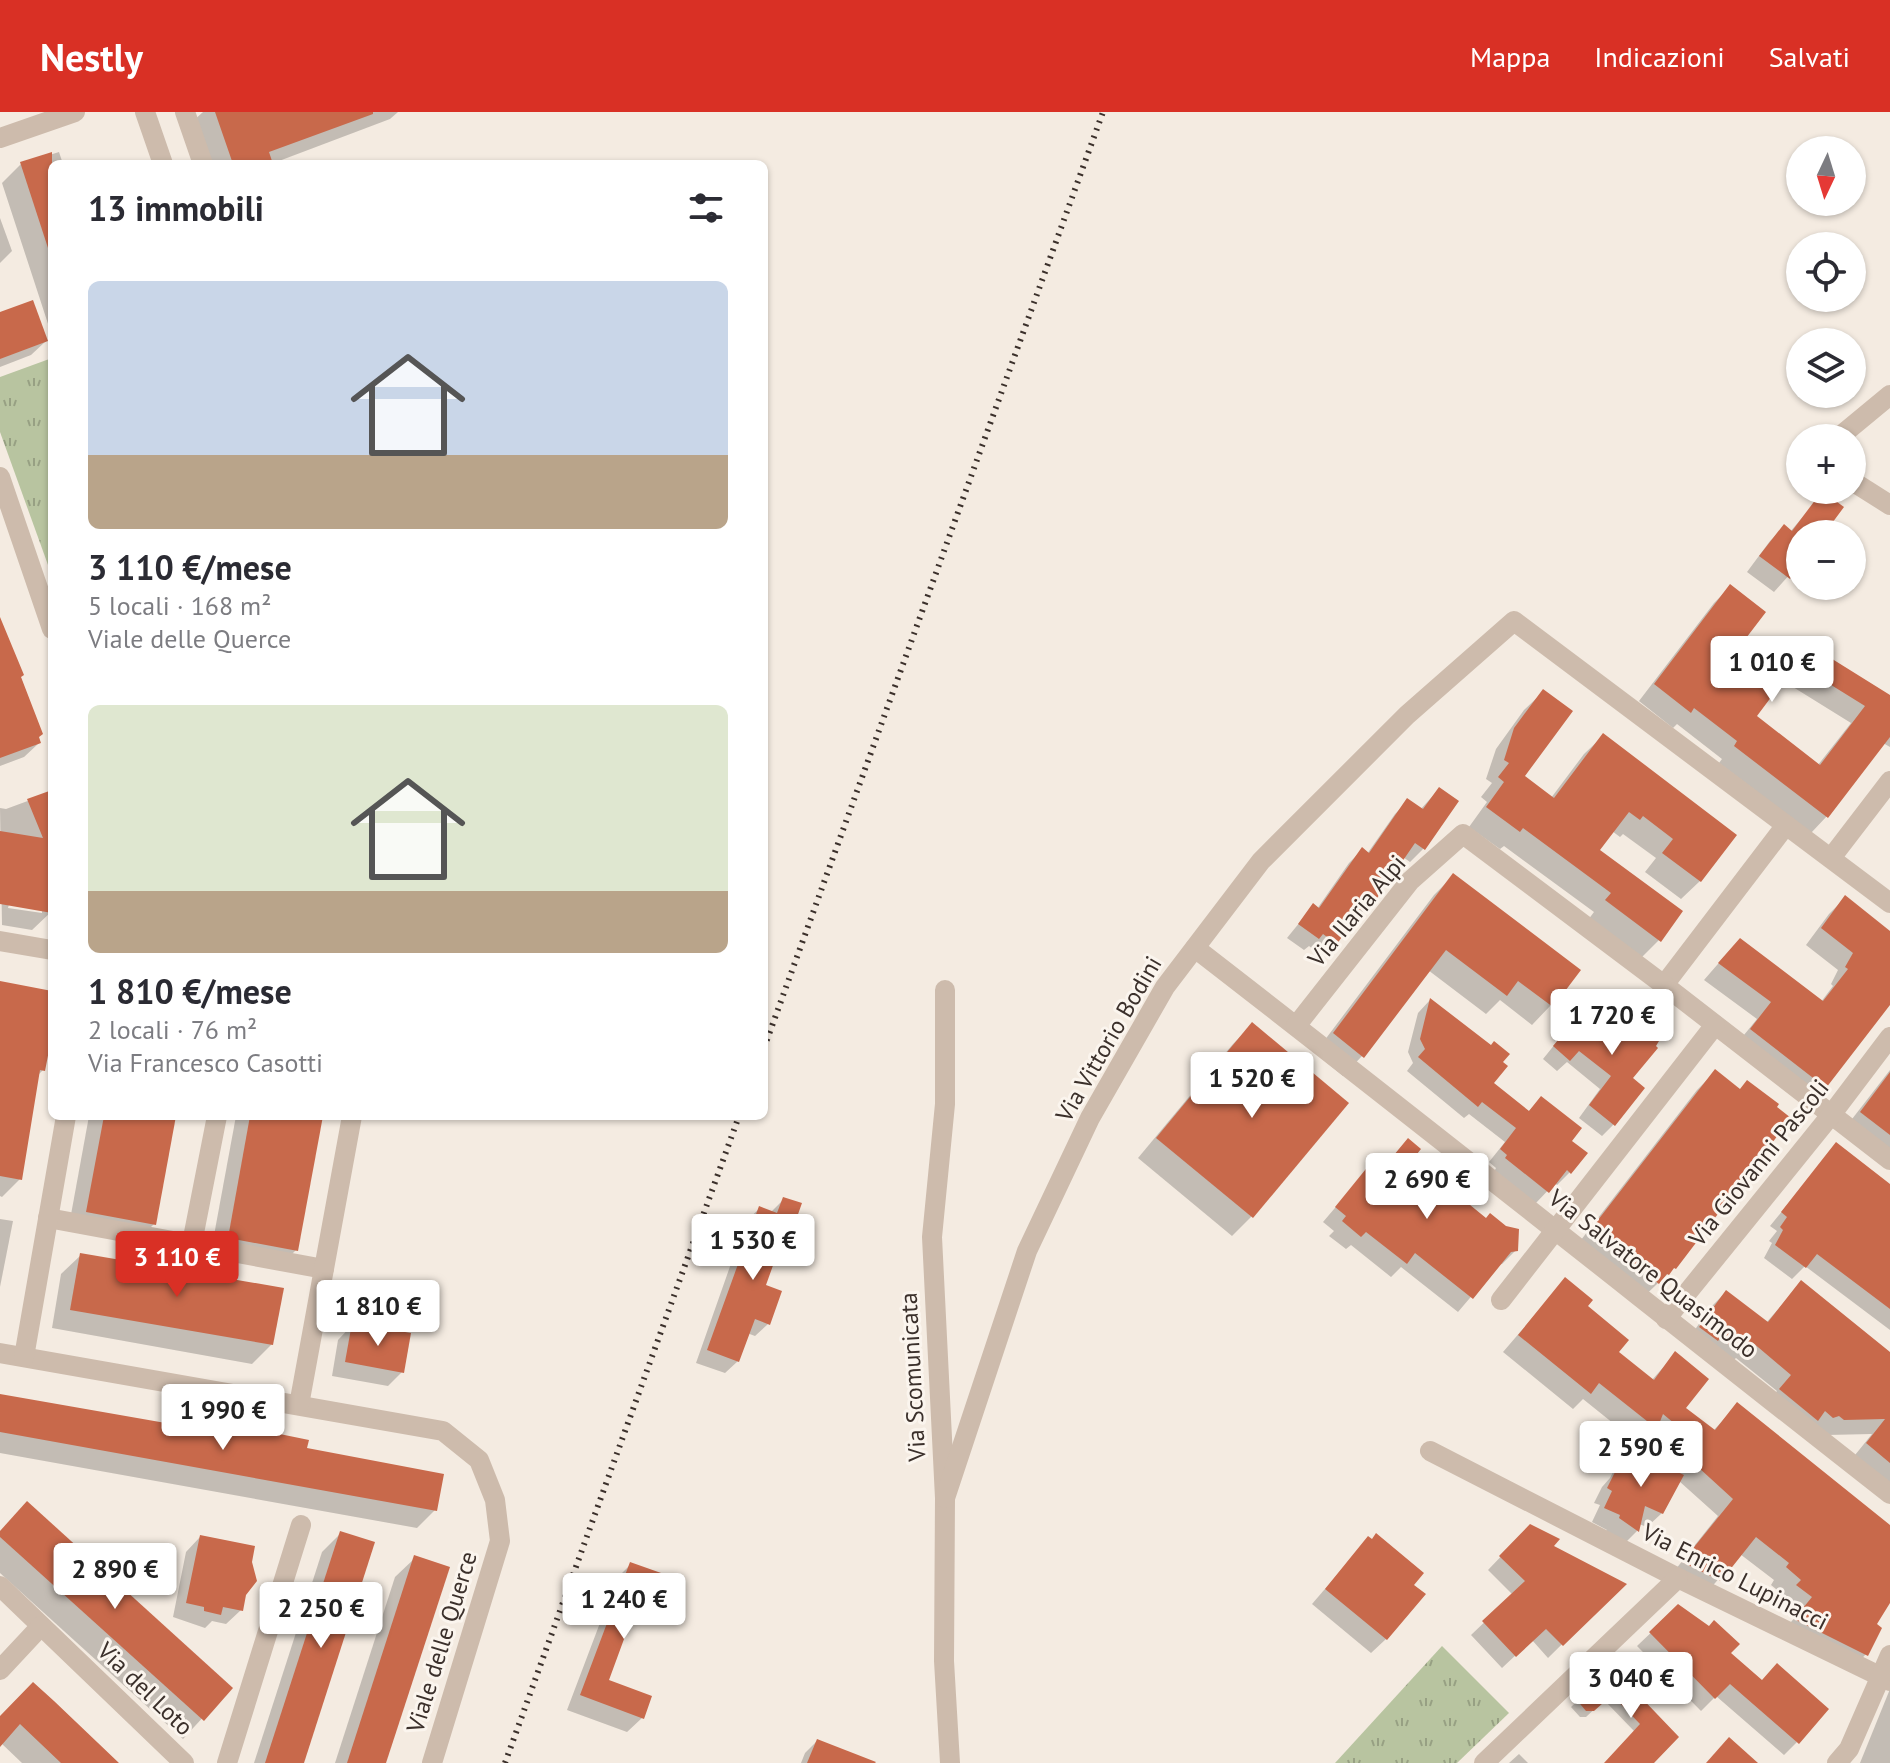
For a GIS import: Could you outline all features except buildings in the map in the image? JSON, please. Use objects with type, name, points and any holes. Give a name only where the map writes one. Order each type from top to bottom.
[{"type":"street","points":[[0,138],[75,112]]},
{"type":"street","points":[[145,112],[162,160]]},
{"type":"street","points":[[185,112],[202,160]]},
{"type":"street","points":[[1855,424],[1890,395]]},
{"type":"street","points":[[0,477],[46,597]]},
{"type":"street","points":[[1866,490],[1890,505]]},
{"type":"street","name":"Via Vittorio Bodini","points":[[945,1498],[1027,1251],[1090,1118],[1165,987],[1261,861],[1407,715],[1514,621],[1786,825]]},
{"type":"street","points":[[1831,858],[1890,781]]},
{"type":"street","points":[[1890,903],[1786,825],[1664,985],[1890,1160]]},
{"type":"street","name":"Via Ilaria Alpi","points":[[1296,1026],[1410,881],[1463,834],[1664,985]]},
{"type":"street","points":[[0,941],[48,949]]},
{"type":"street","name":"Via Salvatore Quasimodo","points":[[1195,948],[1890,1494]]},
{"type":"street","name":"Via Scomunicata","points":[[945,990],[945,1104],[932,1237],[945,1498],[944,1661],[950,1763]]},
{"type":"street","points":[[1501,1300],[1715,1025]]},
{"type":"street","name":"Via Giovanni Pascoli","points":[[1666,1319],[1890,1037]]},
{"type":"street","points":[[24,1357],[65,1120]]},
{"type":"street","points":[[192,1243],[216,1120]]},
{"type":"street","points":[[299,1405],[351,1120]]},
{"type":"street","points":[[48,1218],[324,1269]]},
{"type":"street","name":"Viale delle Querce","points":[[0,1353],[443,1431],[479,1460],[495,1500],[500,1541],[432,1763]]},
{"type":"street","name":"Via Enrico Lupinacci","points":[[1430,1451],[1884,1679]]},
{"type":"street","points":[[227,1763],[301,1525]]},
{"type":"street","points":[[1484,1763],[1678,1578]]},
{"type":"street","name":"Via del Loto","points":[[0,1586],[184,1763]]},
{"type":"street","points":[[0,1670],[41,1626]]},
{"type":"street","points":[[1837,1763],[1849,1749],[1884,1679],[1890,1655]]},
{"type":"green space","points":[[48,359],[48,565],[0,432],[0,377]]},
{"type":"green space","points":[[1442,1646],[1509,1713],[1457,1763],[1335,1763]]},
{"type":"railway","points":[[768,1037],[1103,112]]},
{"type":"railway","points":[[505,1763],[738,1120]]}]
